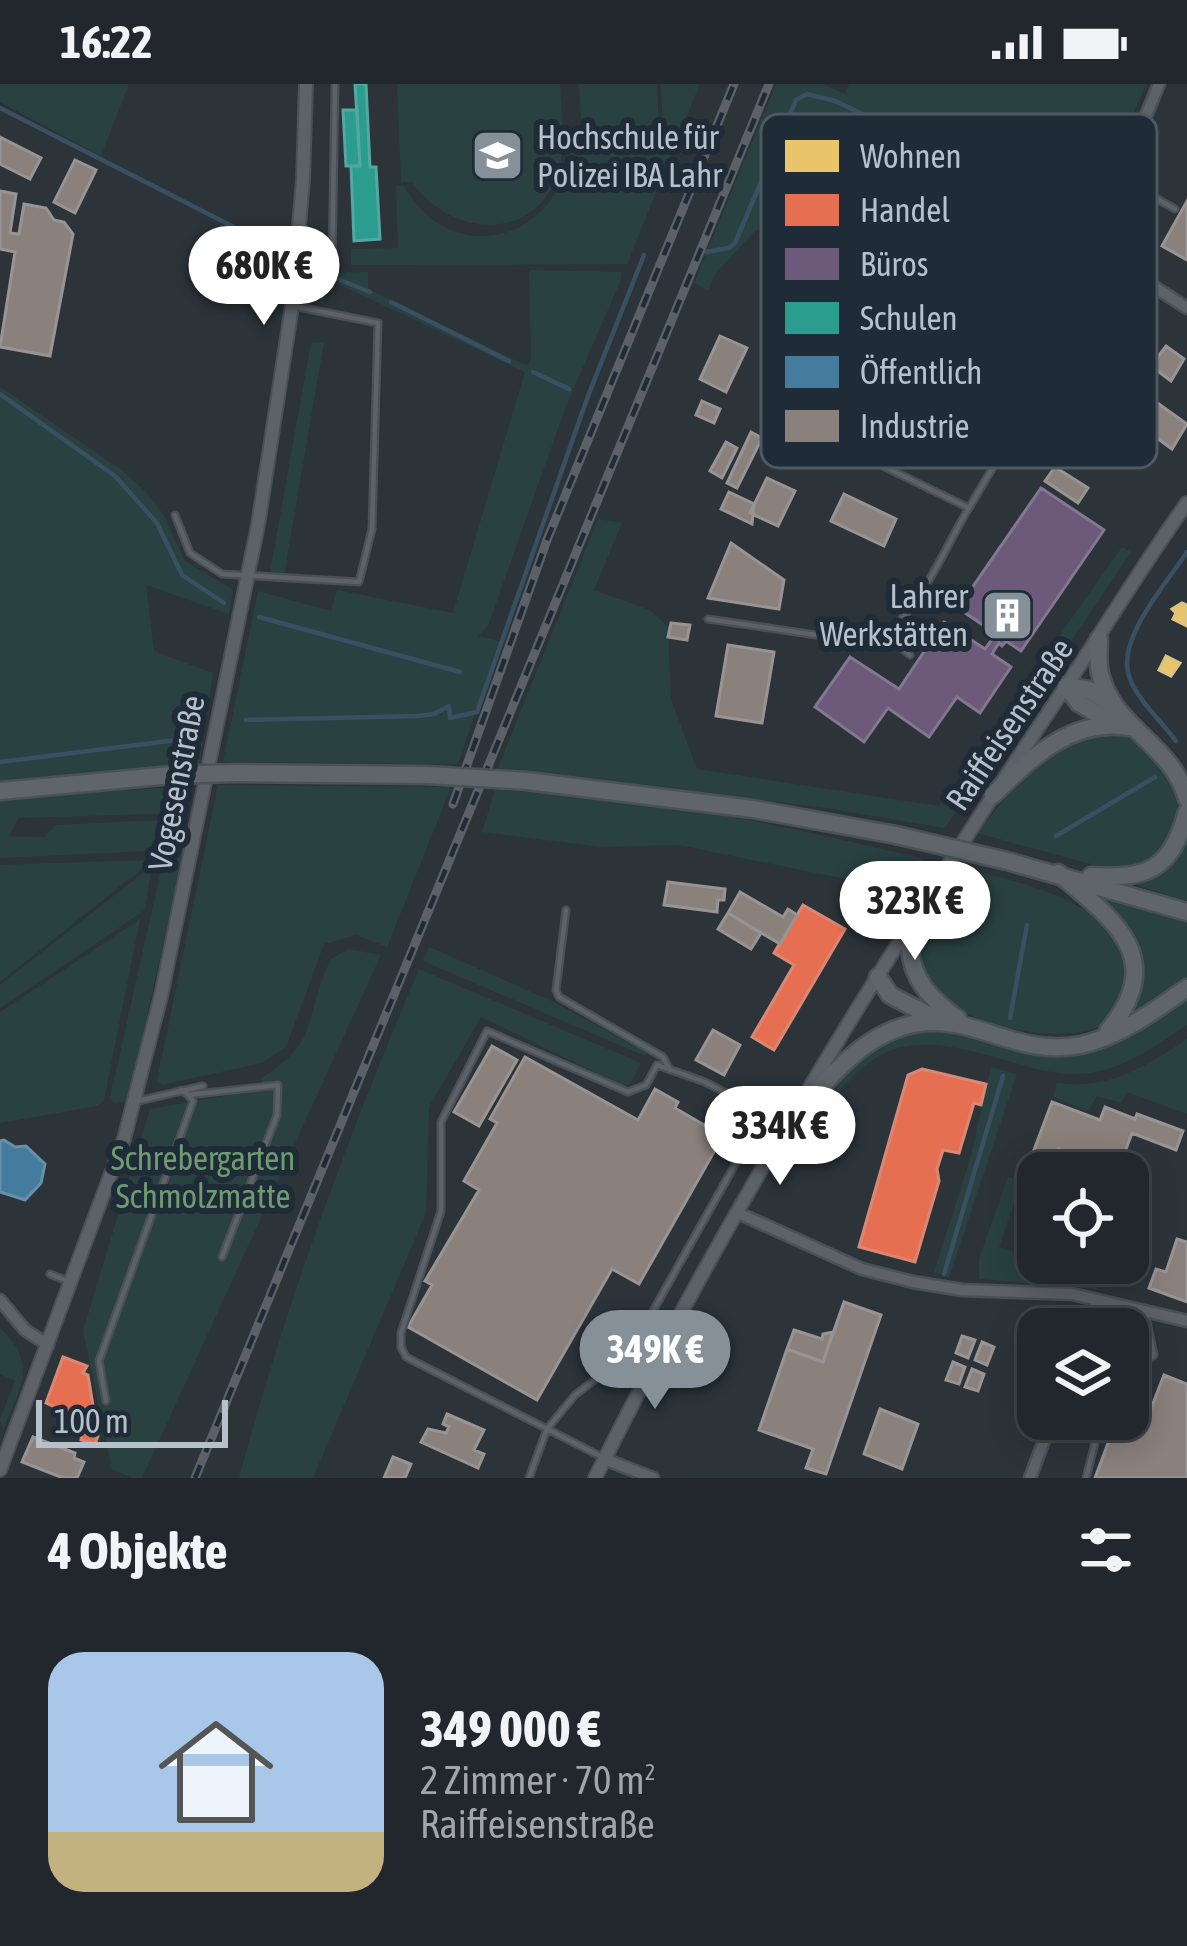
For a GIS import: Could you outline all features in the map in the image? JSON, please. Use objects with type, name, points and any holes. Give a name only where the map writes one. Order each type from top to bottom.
[{"type":"main road","points":[[1099,639],[1100,674],[1112,714]]},
{"type":"main road","points":[[1066,686],[1079,703],[1112,714],[1164,753],[1180,776],[1187,799]]},
{"type":"main road","points":[[993,795],[1052,743],[1112,714]]},
{"type":"main road","points":[[0,791],[235,773],[526,781],[733,806],[896,835],[1058,873],[1187,912]]},
{"type":"main road","points":[[1058,873],[1127,878],[1144,874],[1166,858],[1187,812]]},
{"type":"main road","points":[[1058,873],[1112,918],[1135,963],[1136,979],[1127,1008],[1103,1037]]},
{"type":"main road","points":[[910,925],[910,965],[932,1000]]},
{"type":"main road","points":[[878,977],[890,995],[938,1019],[1040,1045],[1081,1045],[1103,1037],[1141,1021],[1187,988]]},
{"type":"main road","points":[[878,977],[904,984],[964,1023]]},
{"type":"main road","points":[[793,1117],[865,1046],[904,1027],[938,1019]]},
{"type":"street","name":"Vogesenstraße","points":[[0,1470],[73,1283],[135,1102],[199,815],[258,525],[292,306],[306,84]]},
{"type":"street","points":[[1147,114],[1159,84]]},
{"type":"street","points":[[1157,288],[1187,308]]},
{"type":"street","name":"Raiffeisenstraße","points":[[595,1478],[682,1306],[807,1093],[993,795],[1187,503]]},
{"type":"street","points":[[738,1213],[862,1269],[914,1282],[1098,1300],[1131,1308]]},
{"type":"street","points":[[0,1300],[25,1330],[48,1345]]},
{"type":"street","points":[[1095,1308],[1098,1300]]},
{"type":"street","points":[[1149,1312],[1187,1322]]},
{"type":"street","points":[[1030,1478],[1044,1440]]},
{"type":"street","points":[[604,1459],[653,1478]]},
{"type":"lane","points":[[332,269],[335,84]]},
{"type":"lane","points":[[1157,198],[1175,208]]},
{"type":"lane","points":[[175,515],[190,553],[222,574],[359,582],[372,529],[378,323],[292,306]]},
{"type":"lane","points":[[887,468],[969,508]]},
{"type":"lane","points":[[708,619],[832,640],[870,643],[886,636],[903,620],[993,468]]},
{"type":"lane","points":[[886,636],[910,655]]},
{"type":"lane","points":[[566,910],[559,997],[663,1058],[670,1070]]},
{"type":"lane","points":[[604,1459],[406,1357],[401,1333],[441,1211],[441,1123],[487,1031],[628,1092],[646,1085],[657,1065],[705,1082],[762,1112]]},
{"type":"lane","points":[[188,1095],[278,1085],[277,1115],[222,1257]]},
{"type":"lane","points":[[135,1102],[202,1086]]},
{"type":"lane","points":[[106,1401],[99,1361],[193,1101],[181,1090]]},
{"type":"lane","points":[[530,1478],[547,1429],[575,1395],[622,1358],[644,1327],[762,1112],[807,1093]]},
{"type":"lane","points":[[50,1274],[73,1283]]},
{"type":"lane","points":[[1086,1478],[1096,1440]]},
{"type":"green space","points":[[0,84],[129,84],[101,156],[0,102]]},
{"type":"green space","points":[[397,84],[560,84],[562,149],[549,193],[514,221],[493,225],[449,214],[412,182],[401,182]]},
{"type":"green space","points":[[579,84],[657,84],[659,130],[582,134]]},
{"type":"green space","points":[[661,84],[700,84],[627,264],[351,265],[351,249],[398,248],[396,186],[404,186],[426,214],[451,230],[479,236],[506,232],[531,220],[551,200],[565,172],[571,138],[663,134]]},
{"type":"green space","points":[[776,84],[823,84],[845,94],[849,84],[1146,84],[1133,114],[764,114]]},
{"type":"green space","points":[[761,120],[761,229],[715,274],[708,290],[694,283]]},
{"type":"green space","points":[[529,270],[622,272],[566,406],[488,626],[478,636],[499,641],[458,764],[223,762],[258,591],[331,611],[337,590],[453,613],[525,372],[326,278],[324,304],[302,301],[305,273],[368,272],[368,289],[527,366],[531,358]]},
{"type":"green space","points":[[324,342],[284,575],[270,572],[311,343]]},
{"type":"green space","points":[[0,387],[123,471],[163,514],[185,561],[233,590],[229,614],[146,585],[154,651],[213,673],[199,765],[0,783]]},
{"type":"green space","points":[[598,519],[622,523],[594,590],[650,610],[668,627],[671,699],[697,769],[939,806],[1122,547],[1131,552],[945,828],[820,807],[498,768]]},
{"type":"green space","points":[[1090,735],[1136,740],[1157,757],[1171,782],[1177,825],[1171,841],[1148,866],[1116,871],[977,833],[1040,763]]},
{"type":"green space","points":[[218,785],[451,787],[387,947],[357,935],[324,944],[286,1047],[262,1063],[162,1085],[157,1080]]},
{"type":"green space","points":[[194,786],[184,813],[18,818],[10,836],[44,837],[55,825],[163,820],[149,851],[0,858],[0,798]]},
{"type":"green space","points":[[495,790],[711,813],[924,859],[904,891],[679,845],[602,847],[482,832]]},
{"type":"green space","points":[[180,822],[189,829],[128,1101],[114,1103],[110,1098],[169,834]]},
{"type":"green space","points":[[1187,828],[1187,901],[1136,885],[1135,881]]},
{"type":"green space","points":[[143,860],[148,864],[0,982],[0,865]]},
{"type":"green space","points":[[152,866],[145,910],[0,1008],[0,985]]},
{"type":"green space","points":[[958,867],[1052,894],[1096,918],[1113,934],[1125,957],[1128,991],[1107,1019],[1081,1032],[1034,1032],[981,1020],[939,998],[922,976],[917,938],[931,905]]},
{"type":"green space","points":[[1095,892],[1187,922],[1187,981],[1127,1020],[1141,969]]},
{"type":"green space","points":[[140,919],[104,1100],[97,1106],[0,1123],[0,1012]]},
{"type":"green space","points":[[429,947],[552,1001],[647,1053],[423,961]]},
{"type":"green space","name":"Schrebergarten Schmolzmatte","points":[[348,949],[381,955],[142,1478],[132,1478],[112,1469],[83,1331],[150,1109],[264,1089],[261,1078],[303,1039],[331,959]]},
{"type":"green space","points":[[419,969],[641,1063],[630,1084],[619,1084],[481,1017],[429,1107],[426,1213],[313,1478],[239,1478],[320,1220]]},
{"type":"green space","points":[[1187,999],[1187,1025],[1129,1061],[1089,1073],[1048,1072],[939,1045],[892,1050],[852,1077],[806,1131],[798,1126],[849,1066],[899,1035],[941,1029],[1050,1050],[1091,1051],[1130,1037]]},
{"type":"green space","points":[[1187,1039],[1187,1114],[1127,1092],[1121,1103],[1097,1096],[1088,1111],[1053,1097],[1057,1083],[1110,1080]]},
{"type":"green space","points":[[991,1067],[1017,1074],[949,1277],[934,1272],[971,1156]]},
{"type":"green space","points":[[1008,1177],[1017,1180],[1017,1195],[999,1247],[1017,1253],[1017,1282],[979,1279],[979,1259]]},
{"type":"green space","points":[[1038,1284],[1098,1284],[1097,1289]]},
{"type":"green space","points":[[0,1328],[23,1365],[20,1389],[3,1430],[0,1420],[15,1381],[0,1374]]},
{"type":"building: Wohnen","points":[[1187,605],[1187,626],[1173,619],[1172,609]]},
{"type":"building: Wohnen","points":[[1166,656],[1180,663],[1171,676],[1159,670]]},
{"type":"building: Handel","points":[[803,905],[845,929],[774,1050],[752,1037],[794,965],[774,953]]},
{"type":"building: Handel","points":[[922,1069],[986,1084],[981,1105],[974,1103],[959,1153],[943,1150],[939,1181],[915,1262],[859,1247],[908,1075]]},
{"type":"building: Handel","points":[[63,1357],[87,1366],[83,1373],[88,1375],[98,1436],[95,1444],[81,1440],[82,1432],[65,1426],[63,1411],[46,1403]]},
{"type":"building: Büros","name":"Lahrer Werkstätten","points":[[1041,488],[1104,530],[1021,651],[1006,641],[1002,646],[999,643],[992,654],[1011,667],[980,713],[957,697],[929,737],[888,708],[864,742],[815,707],[850,657],[899,689],[944,622],[985,649],[996,634],[958,608]]},
{"type":"building: Schulen","points":[[355,84],[366,84],[380,239],[354,241],[351,166],[360,166]]},
{"type":"building: Schulen","points":[[343,110],[357,110],[360,166],[346,166]]},
{"type":"building: Öffentlich","points":[[0,1141],[15,1147],[26,1146],[45,1164],[41,1183],[25,1200],[0,1192]]},
{"type":"building: Industrie","points":[[0,137],[41,158],[30,179],[0,164]]},
{"type":"building: Industrie","points":[[75,160],[96,170],[75,213],[54,202]]},
{"type":"building: Industrie","points":[[0,191],[16,194],[10,233],[19,234],[24,204],[46,208],[73,234],[50,356],[0,347],[15,252],[0,249]]},
{"type":"building: Industrie","points":[[1187,201],[1187,260],[1162,246]]},
{"type":"building: Industrie","points":[[720,336],[747,348],[726,392],[700,379]]},
{"type":"building: Industrie","points":[[1166,346],[1184,359],[1171,381],[1157,370],[1157,358]]},
{"type":"building: Industrie","points":[[702,401],[720,409],[714,423],[696,415]]},
{"type":"building: Industrie","points":[[1157,403],[1187,424],[1172,449],[1157,438]]},
{"type":"building: Industrie","points":[[751,432],[761,437],[737,488],[727,483]]},
{"type":"building: Industrie","points":[[726,442],[737,448],[722,478],[710,471]]},
{"type":"building: Industrie","points":[[1057,468],[1088,488],[1078,503],[1045,481]]},
{"type":"building: Industrie","points":[[767,478],[795,491],[778,526],[750,513]]},
{"type":"building: Industrie","points":[[729,492],[754,504],[752,524],[721,509]]},
{"type":"building: Industrie","points":[[844,494],[896,519],[884,546],[831,521]]},
{"type":"building: Industrie","points":[[731,543],[784,580],[779,609],[708,598]]},
{"type":"building: Industrie","points":[[671,623],[690,625],[687,640],[668,637]]},
{"type":"building: Industrie","points":[[728,645],[774,652],[762,723],[716,716]]},
{"type":"building: Industrie","points":[[668,882],[725,889],[724,900],[718,900],[717,912],[664,905]]},
{"type":"building: Industrie","points":[[740,892],[783,917],[788,909],[797,915],[780,944],[728,913]]},
{"type":"building: Industrie","points":[[728,913],[761,933],[751,949],[718,929]]},
{"type":"building: Industrie","points":[[713,1030],[740,1045],[724,1075],[696,1060]]},
{"type":"building: Industrie","points":[[492,1046],[517,1060],[479,1126],[454,1112]]},
{"type":"building: Industrie","points":[[525,1057],[638,1120],[655,1089],[678,1102],[675,1108],[723,1136],[639,1284],[612,1269],[537,1400],[408,1327],[432,1285],[425,1281],[479,1190],[464,1181],[497,1123],[490,1119]]},
{"type":"building: Industrie","points":[[1052,1102],[1100,1120],[1105,1107],[1183,1131],[1176,1150],[1132,1133],[1125,1152],[1033,1152]]},
{"type":"building: Industrie","points":[[1177,1239],[1187,1242],[1187,1302],[1149,1288],[1156,1269],[1166,1272]]},
{"type":"building: Industrie","points":[[844,1302],[881,1315],[826,1474],[806,1468],[813,1449],[759,1430],[787,1349],[823,1362]]},
{"type":"building: Industrie","points":[[794,1330],[822,1339],[823,1334],[833,1332],[823,1362],[787,1349]]},
{"type":"building: Industrie","points":[[962,1336],[975,1340],[968,1358],[956,1353]]},
{"type":"building: Industrie","points":[[982,1342],[994,1347],[987,1365],[975,1360]]},
{"type":"building: Industrie","points":[[953,1362],[965,1367],[959,1384],[946,1380]]},
{"type":"building: Industrie","points":[[972,1369],[984,1374],[978,1391],[965,1387]]},
{"type":"building: Industrie","points":[[1164,1375],[1187,1384],[1187,1478],[1095,1478],[1109,1440],[1149,1440],[1150,1411]]},
{"type":"building: Industrie","points":[[880,1409],[918,1424],[902,1469],[864,1454]]},
{"type":"building: Industrie","points":[[447,1414],[484,1430],[474,1450],[484,1454],[478,1468],[421,1442],[428,1429],[446,1433]]},
{"type":"building: Industrie","points":[[33,1437],[75,1453],[74,1458],[84,1462],[77,1478],[63,1478],[22,1462]]},
{"type":"building: Industrie","points":[[393,1457],[411,1464],[405,1478],[384,1478]]},
{"type":"waterway","points":[[790,114],[796,100],[807,94],[862,114]]},
{"type":"waterway","points":[[0,108],[275,248]]},
{"type":"waterway","points":[[706,252],[735,243],[761,182]]},
{"type":"waterway","points":[[246,720],[419,716],[449,706],[450,718],[477,712],[588,396],[644,255]]},
{"type":"waterway","points":[[340,280],[370,292]]},
{"type":"waterway","points":[[391,302],[509,361]]},
{"type":"waterway","points":[[533,372],[569,389]]},
{"type":"waterway","points":[[0,394],[115,476],[157,523],[182,575],[224,603]]},
{"type":"waterway","points":[[1176,741],[1139,695],[1127,664],[1129,647],[1145,613],[1187,552]]},
{"type":"waterway","points":[[259,617],[460,672]]},
{"type":"waterway","points":[[0,762],[185,739]]},
{"type":"waterway","points":[[1056,836],[1155,777]]},
{"type":"waterway","points":[[1010,1018],[1027,925]]},
{"type":"waterway","points":[[944,1274],[1003,1076]]},
{"type":"railway","points":[[453,804],[547,540],[734,84]]},
{"type":"railway","points":[[195,1478],[769,84]]},
{"type":"place","name":"Hochschule für Polizei IBA Lahr","points":[[498,156]]},
{"type":"place","name":"Lahrer Werkstätten","points":[[1007,615]]}]
